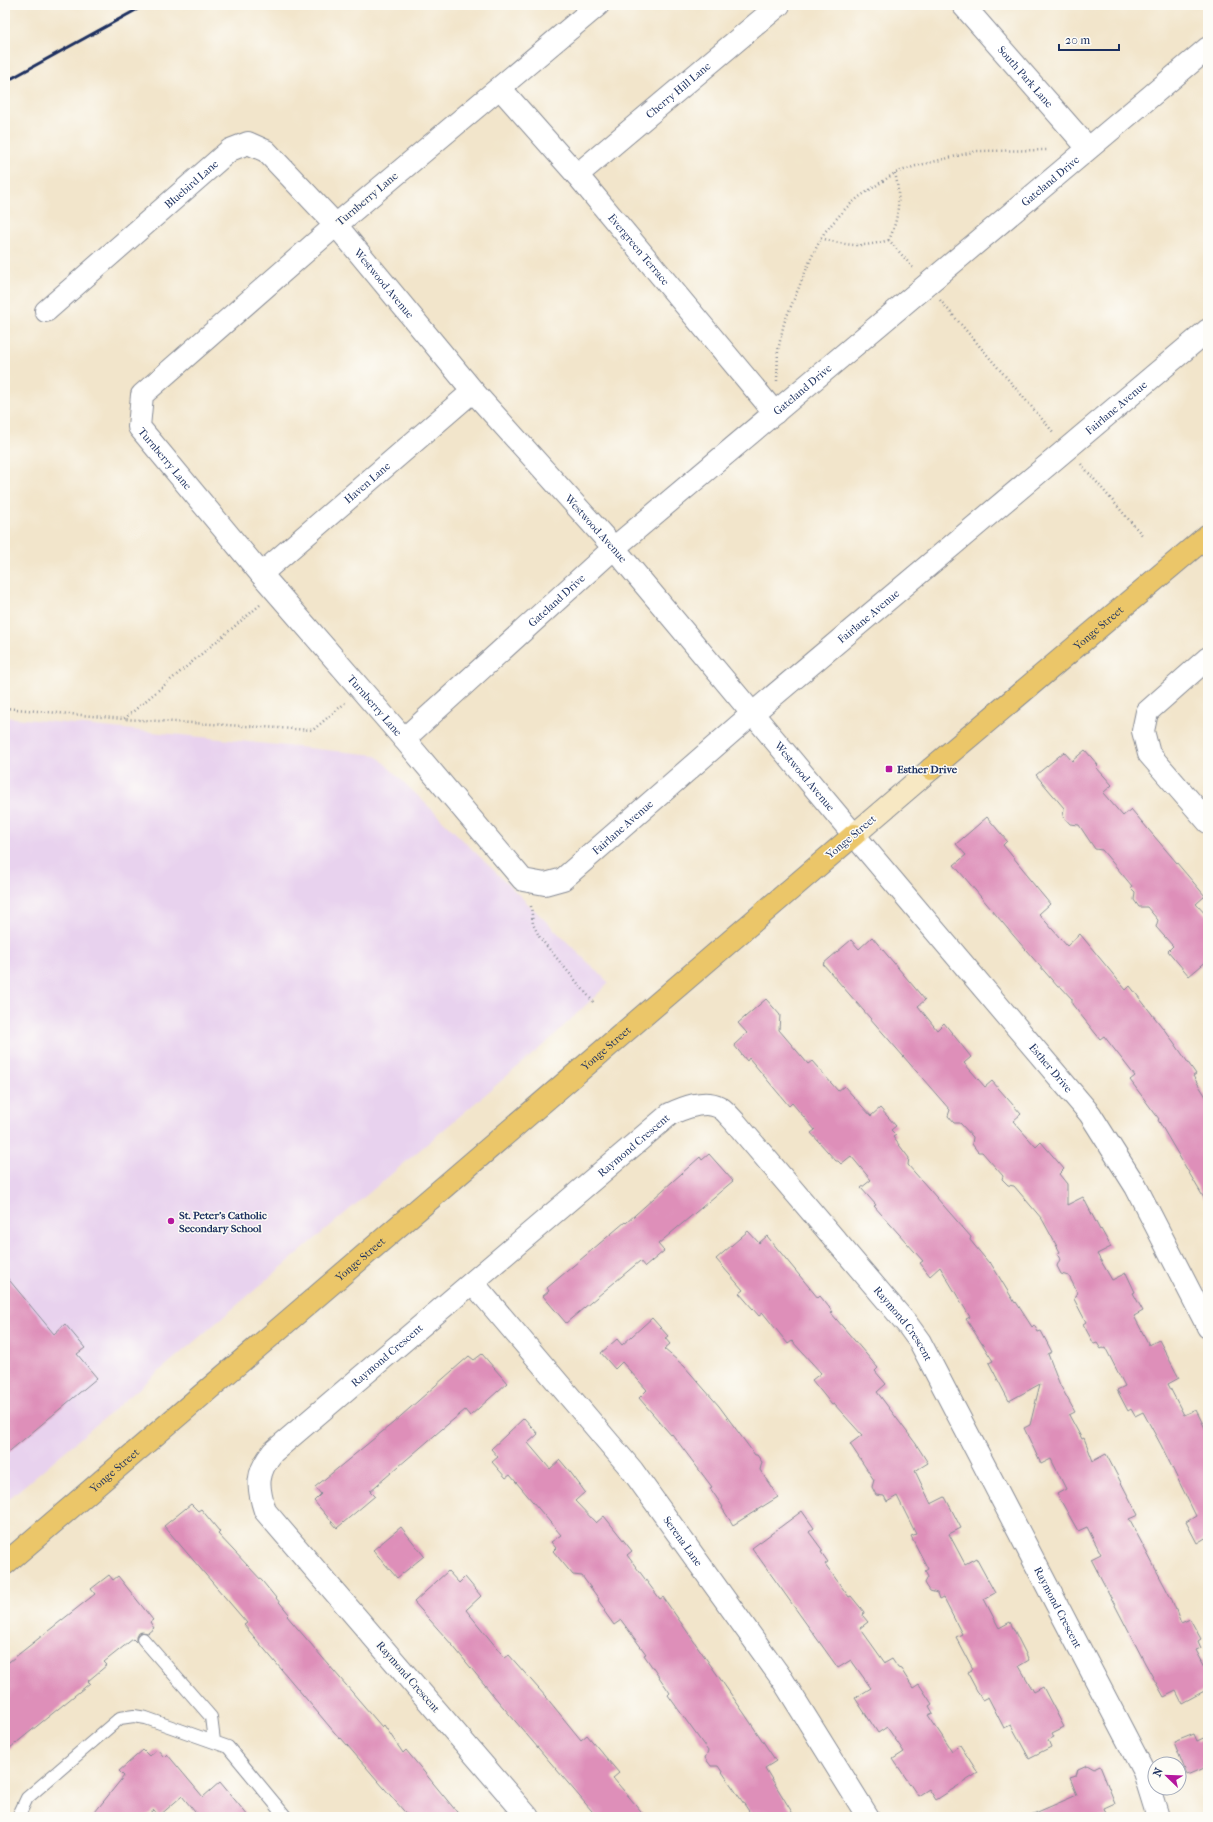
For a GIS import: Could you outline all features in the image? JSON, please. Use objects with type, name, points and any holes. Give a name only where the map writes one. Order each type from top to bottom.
[{"type":"main road","name":"Yonge Street","points":[[5,1564],[854,835],[1208,535]]},
{"type":"street","name":"Turnberry Lane","points":[[523,880],[404,738],[261,574],[139,427],[142,395],[336,225],[598,5]]},
{"type":"street","name":"Cherry Hill Lane","points":[[577,175],[779,5]]},
{"type":"street","name":"South Park Lane","points":[[964,5],[1088,148]]},
{"type":"street","name":"Gateland Drive","points":[[404,738],[614,548],[1208,48]]},
{"type":"street","name":"Evergreen Terrace","points":[[500,88],[577,175],[775,413]]},
{"type":"street","name":"Bluebird Lane","points":[[46,311],[230,150],[248,143],[266,151],[336,225]]},
{"type":"street","name":"Westwood Avenue","points":[[336,225],[473,392],[614,548],[854,835]]},
{"type":"street","name":"Fairlane Avenue","points":[[523,880],[545,884],[563,879],[752,714],[1208,330]]},
{"type":"street","name":"Haven Lane","points":[[261,574],[473,392]]},
{"type":"street","points":[[1208,658],[1154,704],[1147,712],[1142,731],[1149,754],[1208,822]]},
{"type":"street","name":"Esther Drive","points":[[854,835],[1090,1114],[1136,1187],[1208,1327]]},
{"type":"street","name":"Raymond Crescent","points":[[528,1817],[265,1511],[260,1493],[260,1472],[265,1462],[273,1452],[670,1114],[686,1107],[701,1104],[719,1106],[745,1134],[907,1324],[920,1342],[1144,1772],[1158,1817]]},
{"type":"street","name":"Serena Lane","points":[[473,1283],[632,1470],[782,1679],[868,1817]]},
{"type":"lane","points":[[143,1639],[212,1717],[214,1741]]},
{"type":"lane","points":[[18,1817],[28,1798],[120,1718],[134,1716],[146,1718],[228,1747],[286,1817]]},
{"type":"path","points":[[777,382],[778,350],[784,323],[821,238],[846,208],[875,185],[895,173],[977,152],[1049,150]]},
{"type":"path","points":[[821,238],[843,245],[857,246],[873,245],[889,240],[895,226],[899,206],[899,189],[895,173]]},
{"type":"path","points":[[889,240],[1143,536]]},
{"type":"path","points":[[124,719],[255,609]]},
{"type":"path","points":[[5,708],[124,719],[313,730],[339,708]]},
{"type":"path","points":[[531,906],[533,924],[540,938],[595,1004]]},
{"type":"shaded area","name":"St. Peter's Catholic Secondary School","points":[[5,717],[376,755],[609,983],[547,1042],[5,1502]]},
{"type":"building","points":[[1085,750],[1098,765],[1096,767],[1112,785],[1103,793],[1123,816],[1131,809],[1205,896],[1196,904],[1208,917],[1208,960],[1189,976],[1168,951],[1173,946],[1156,927],[1158,920],[1147,907],[1139,907],[1134,900],[1135,892],[1131,888],[1132,886],[1102,850],[1095,849],[1079,825],[1070,824],[1063,816],[1064,808],[1036,775],[1064,752],[1072,761]]},
{"type":"building","points":[[987,817],[1007,841],[1003,845],[1050,904],[1039,914],[1067,946],[1080,934],[1126,990],[1130,986],[1173,1041],[1196,1074],[1193,1076],[1208,1100],[1208,1205],[1158,1120],[1159,1119],[1130,1080],[1135,1076],[1104,1036],[1100,1039],[1072,1004],[1072,999],[1061,987],[1058,987],[954,865],[966,855],[956,844]]},
{"type":"building","points":[[872,937],[925,1000],[918,1006],[937,1030],[944,1023],[971,1057],[964,1063],[985,1087],[992,1081],[1021,1114],[1013,1121],[1036,1147],[1041,1142],[1064,1169],[1059,1174],[1067,1184],[1067,1205],[1083,1197],[1100,1230],[1101,1229],[1111,1247],[1097,1254],[1112,1280],[1126,1273],[1135,1292],[1133,1293],[1143,1311],[1134,1316],[1149,1345],[1159,1340],[1179,1378],[1168,1384],[1184,1415],[1196,1410],[1208,1434],[1208,1539],[1207,1537],[1197,1543],[1186,1522],[1196,1516],[1161,1445],[1143,1412],[1135,1416],[1131,1409],[1128,1411],[1117,1390],[1125,1386],[1105,1347],[1101,1349],[1097,1343],[1094,1344],[1083,1324],[1086,1322],[1074,1299],[1077,1292],[1069,1276],[1061,1274],[1057,1266],[1060,1259],[1057,1254],[1060,1252],[1042,1219],[1014,1186],[1008,1185],[1002,1179],[1003,1176],[982,1152],[978,1152],[972,1144],[973,1137],[960,1123],[954,1123],[948,1116],[950,1110],[823,964],[851,940],[859,949]]},
{"type":"building","points":[[766,999],[780,1015],[779,1030],[808,1064],[812,1061],[838,1091],[844,1086],[871,1116],[880,1108],[896,1126],[891,1130],[896,1135],[893,1137],[909,1158],[908,1165],[971,1237],[970,1240],[989,1263],[990,1262],[1015,1303],[1016,1302],[1032,1327],[1034,1325],[1038,1332],[1041,1331],[1052,1352],[1048,1354],[1060,1385],[1075,1412],[1069,1415],[1082,1439],[1084,1438],[1093,1461],[1106,1454],[1138,1515],[1129,1519],[1172,1600],[1181,1623],[1190,1619],[1201,1639],[1198,1641],[1201,1648],[1196,1650],[1208,1673],[1208,1689],[1182,1703],[1176,1691],[1164,1697],[1145,1663],[1091,1559],[1101,1554],[1087,1527],[1078,1531],[1057,1494],[1066,1489],[1051,1459],[1041,1464],[1024,1428],[1030,1425],[1040,1384],[1009,1401],[989,1363],[993,1361],[966,1319],[970,1317],[940,1267],[930,1276],[920,1263],[923,1261],[874,1206],[876,1205],[861,1188],[871,1180],[851,1156],[841,1164],[836,1161],[811,1133],[815,1130],[792,1103],[789,1106],[749,1058],[747,1061],[734,1045],[747,1033],[738,1023]]},
{"type":"building","points":[[709,1154],[733,1181],[658,1244],[664,1251],[645,1267],[640,1261],[566,1323],[543,1296],[549,1291],[547,1288],[625,1222],[626,1223],[700,1157],[702,1160]]},
{"type":"building","points":[[748,1231],[759,1243],[767,1236],[818,1298],[820,1296],[833,1312],[831,1313],[878,1368],[875,1371],[886,1384],[877,1392],[916,1444],[928,1463],[915,1471],[931,1504],[945,1497],[961,1528],[949,1534],[965,1564],[976,1558],[995,1593],[984,1599],[999,1628],[1010,1622],[1029,1660],[1019,1666],[1034,1692],[1043,1687],[1064,1727],[1052,1733],[1054,1737],[1048,1740],[1051,1747],[1029,1758],[1011,1725],[1004,1728],[988,1697],[982,1700],[967,1672],[973,1669],[956,1637],[962,1634],[943,1597],[939,1599],[937,1593],[930,1591],[925,1583],[928,1577],[925,1571],[928,1569],[911,1536],[916,1534],[897,1496],[887,1502],[884,1496],[876,1495],[872,1487],[874,1480],[850,1444],[862,1435],[834,1404],[832,1405],[812,1380],[821,1373],[792,1341],[788,1344],[763,1313],[759,1316],[739,1293],[743,1290],[716,1259]]},
{"type":"building","points":[[5,1275],[54,1334],[65,1324],[85,1348],[77,1354],[97,1378],[5,1455]]},
{"type":"building","points":[[652,1318],[668,1336],[665,1338],[670,1344],[664,1349],[684,1366],[719,1406],[755,1455],[757,1455],[762,1462],[760,1470],[778,1497],[733,1525],[710,1488],[712,1487],[672,1434],[671,1435],[639,1398],[647,1390],[622,1362],[615,1369],[601,1353],[617,1339],[622,1345]]},
{"type":"building","points":[[482,1354],[507,1383],[470,1416],[465,1410],[442,1429],[370,1491],[375,1496],[337,1528],[314,1501],[321,1494],[315,1487],[393,1423],[469,1356],[474,1360]]},
{"type":"building","points":[[524,1418],[538,1434],[528,1443],[550,1469],[560,1460],[571,1473],[585,1492],[575,1501],[596,1523],[604,1516],[632,1551],[627,1555],[660,1599],[663,1597],[744,1713],[776,1761],[765,1768],[795,1817],[753,1817],[718,1766],[711,1766],[705,1758],[708,1751],[668,1695],[670,1693],[644,1655],[646,1654],[621,1620],[614,1625],[604,1611],[605,1610],[598,1600],[599,1599],[582,1576],[573,1575],[553,1551],[556,1548],[551,1542],[561,1535],[510,1475],[506,1478],[492,1462],[498,1457],[491,1449]]},
{"type":"building","points":[[191,1504],[198,1511],[201,1509],[220,1532],[218,1534],[263,1582],[289,1614],[287,1616],[382,1727],[384,1725],[403,1753],[406,1750],[461,1817],[409,1817],[341,1738],[340,1739],[244,1625],[247,1623],[164,1526]]},
{"type":"building","points":[[802,1511],[814,1528],[809,1532],[823,1551],[821,1552],[828,1562],[825,1564],[849,1597],[851,1596],[864,1612],[863,1616],[868,1622],[860,1628],[885,1663],[892,1659],[898,1668],[901,1669],[913,1688],[919,1684],[932,1704],[929,1706],[933,1713],[928,1715],[952,1751],[960,1745],[978,1773],[936,1800],[929,1789],[918,1796],[893,1759],[904,1752],[887,1727],[878,1733],[855,1698],[871,1688],[851,1660],[838,1668],[752,1548]]},
{"type":"building","points":[[401,1527],[424,1556],[397,1578],[373,1550]]},
{"type":"building","points":[[448,1571],[459,1583],[465,1577],[481,1596],[466,1610],[505,1658],[509,1655],[581,1740],[587,1735],[619,1773],[613,1778],[646,1817],[597,1817],[414,1602]]},
{"type":"building","points":[[109,1575],[113,1580],[118,1576],[153,1620],[150,1622],[154,1628],[148,1633],[138,1633],[136,1642],[133,1639],[104,1662],[107,1665],[88,1681],[90,1683],[5,1752],[5,1665],[95,1594],[91,1589]]},
{"type":"building","points":[[1194,1734],[1197,1741],[1208,1736],[1208,1766],[1187,1775],[1187,1756],[1180,1756],[1174,1742]]},
{"type":"building","points":[[157,1749],[164,1757],[167,1754],[203,1797],[220,1782],[249,1817],[199,1817],[182,1796],[159,1816],[154,1810],[147,1816],[145,1815],[143,1817],[91,1817],[124,1776],[119,1771],[143,1750],[149,1756]]},
{"type":"building","points":[[1087,1765],[1094,1769],[1100,1766],[1115,1803],[1104,1808],[1107,1817],[1026,1817],[1077,1795],[1070,1778],[1076,1776],[1078,1769]]},
{"type":"railway","points":[[5,82],[145,5]]},
{"type":"place","name":"Esther Drive","points":[[889,769]]},
{"type":"place","name":"St. Peter's Catholic Secondary School","points":[[171,1221]]}]
